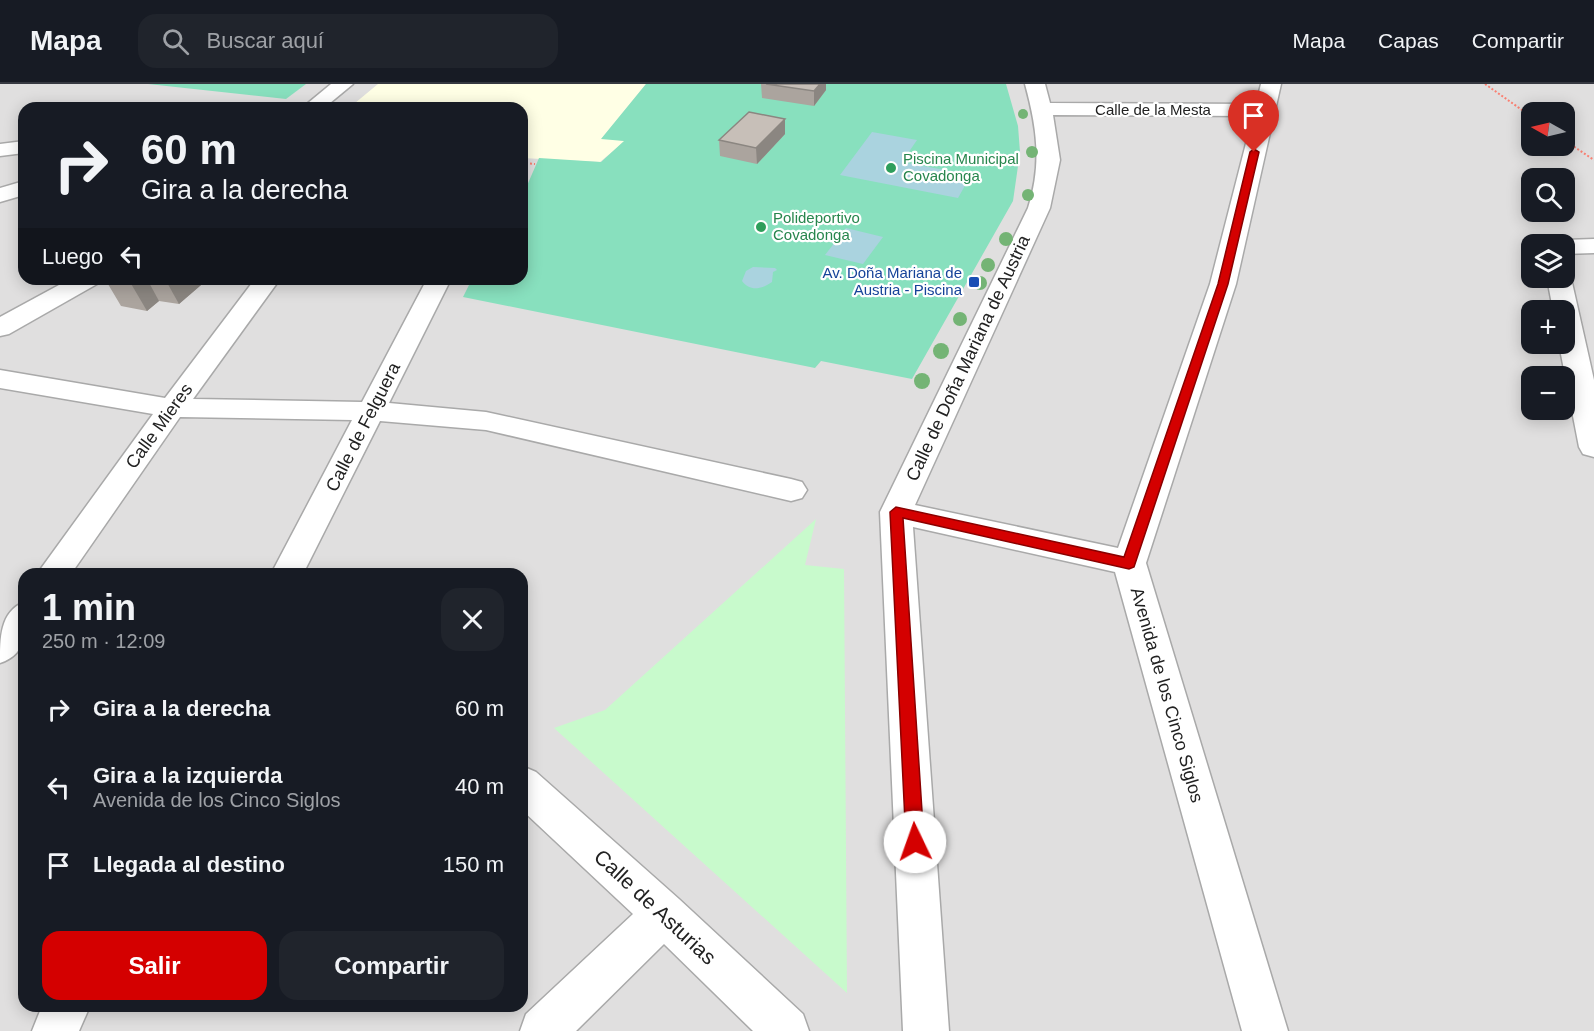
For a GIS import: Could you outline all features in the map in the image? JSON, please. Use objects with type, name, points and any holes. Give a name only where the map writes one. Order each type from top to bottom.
[{"type":"street","points":[[320,102],[343,84]]},
{"type":"street","name":"Calle de la Mesta","points":[[1039,97],[1267,97]]},
{"type":"street","name":"Calle de Doña Mariana de Austria","points":[[926,1031],[896,512],[1039,208],[1048,181],[1051,155],[1039,97]]},
{"type":"street","name":"Avenida de los Cinco Siglos","points":[[1265,1031],[1129,563],[1223,284],[1267,97]]},
{"type":"street","points":[[1575,247],[1594,246]]},
{"type":"street","points":[[0,328],[77,285]]},
{"type":"street","name":"Calle Mieres","points":[[57,568],[264,285]]},
{"type":"street","name":"Calle de Felguera","points":[[290,568],[436,285]]},
{"type":"street","points":[[1561,288],[1592,430]]},
{"type":"street","points":[[0,379],[172,408],[371,411],[486,421],[791,490]]},
{"type":"street","points":[[896,512],[1129,563]]},
{"type":"street","name":"Calle de Asturias","points":[[528,789],[664,914],[786,1031]]},
{"type":"street","points":[[543,1031],[664,914]]},
{"type":"street","points":[[55,1031],[65,1012]]},
{"type":"path","points":[[1485,84],[1521,109]]},
{"type":"path","points":[[1575,147],[1594,160]]},
{"type":"path","points":[[528,163],[535,164]]},
{"type":"shaded area","points":[[0,84],[1594,84],[1594,1031],[0,1031]]},
{"type":"shaded area","points":[[378,84],[646,84],[602,138],[625,141],[600,162],[528,158],[528,102],[356,102]]},
{"type":"green space","points":[[148,84],[306,84],[286,99]]},
{"type":"green space","name":"Polideportivo Covadonga","points":[[646,84],[1006,84],[1018,126],[1020,152],[1013,201],[912,379],[821,361],[815,368],[463,297],[469,285],[528,285],[528,183],[539,158],[601,162],[624,141],[601,139]]},
{"type":"green space","points":[[816,519],[805,565],[844,569],[847,993],[554,728],[605,710]]},
{"type":"water","name":"Piscina Municipal Covadonga","points":[[872,132],[917,140],[902,162],[971,175],[958,198],[840,175]]},
{"type":"water","points":[[846,228],[883,237],[863,264],[825,255]]},
{"type":"water","points":[[753,267],[775,268],[777,270],[773,272],[772,282],[756,288],[745,284],[742,281],[746,271]]},
{"type":"building","points":[[766,84],[820,84],[814,91]]},
{"type":"building","points":[[749,112],[785,119],[756,148],[719,140]]},
{"type":"place","name":"Piscina Municipal Covadonga","points":[[891,168]]},
{"type":"place","name":"Polideportivo Covadonga","points":[[761,227]]},
{"type":"place","name":"Av. Doña Mariana de Austria - Piscina","points":[[974,282]]},
{"type":"route","points":[[915,842],[896,512],[1129,563],[1223,284],[1254,152]]}]
